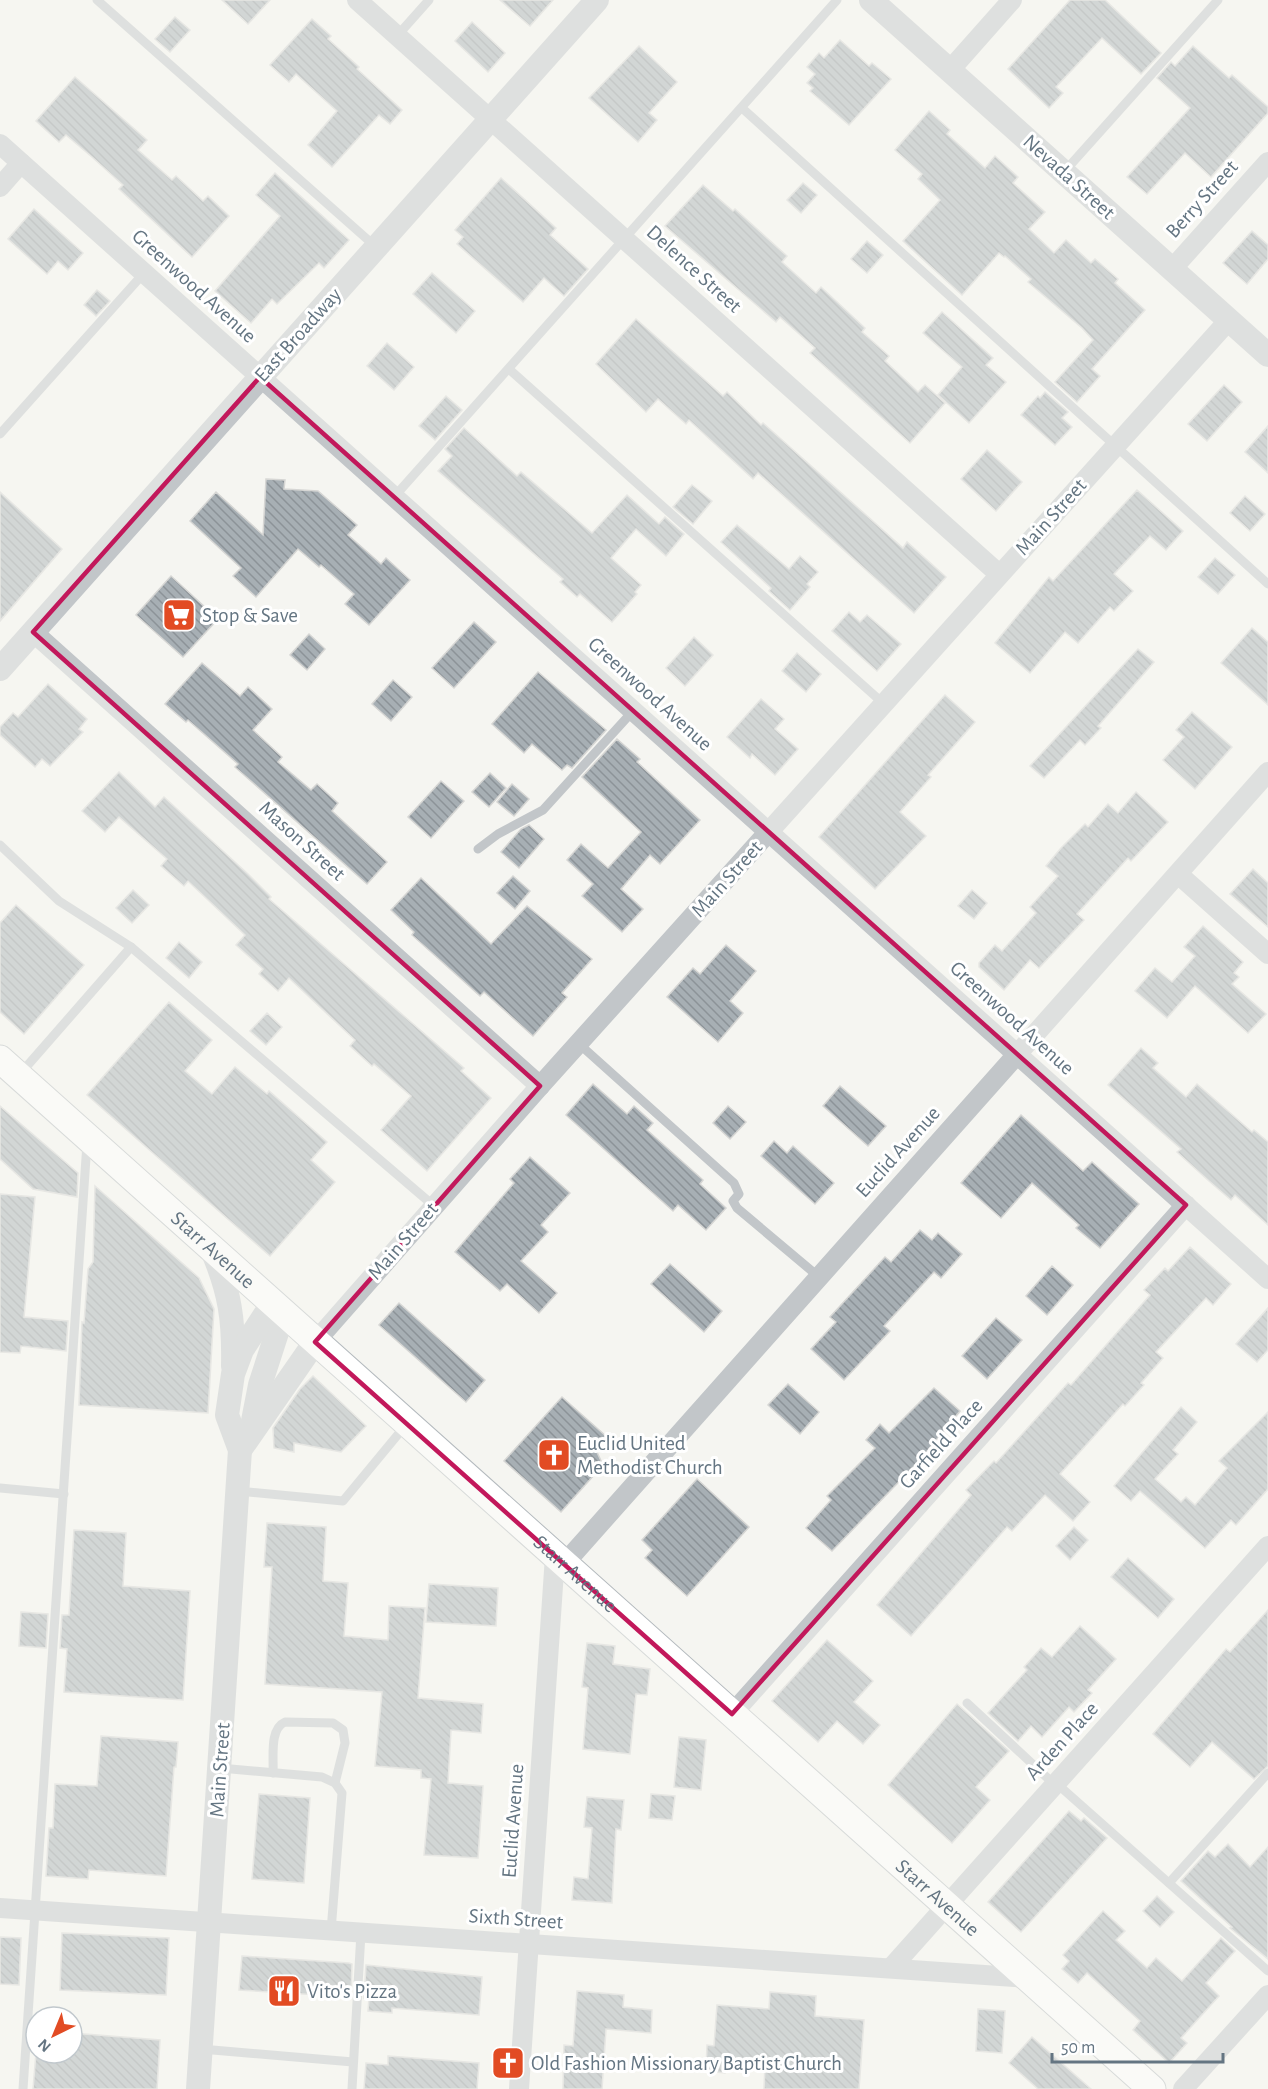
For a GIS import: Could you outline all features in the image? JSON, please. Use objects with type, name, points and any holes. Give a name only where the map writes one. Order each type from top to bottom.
[{"type":"main road","name":"Starr Avenue","points":[[9,1068],[1152,2089]]},
{"type":"street","name":"Delence Street","points":[[357,0],[999,574]]},
{"type":"street","name":"East Broadway","points":[[0,669],[597,0]]},
{"type":"street","name":"Nevada Street","points":[[871,0],[1268,355]]},
{"type":"street","points":[[950,70],[1012,0]]},
{"type":"street","name":"Greenwood Avenue","points":[[0,144],[1268,1279]]},
{"type":"street","name":"Berry Street","points":[[1172,269],[1268,162]]},
{"type":"street","points":[[0,187],[21,163]]},
{"type":"street","name":"Main Street","points":[[198,2089],[238,1491],[245,1445],[315,1342],[578,1043],[1229,320]]},
{"type":"street","name":"Mason Street","points":[[33,632],[540,1086]]},
{"type":"street","name":"Euclid Avenue","points":[[519,2089],[559,1560],[819,1277],[1268,772]]},
{"type":"street","points":[[1178,874],[1268,954]]},
{"type":"street","name":"Garfield Place","points":[[732,1714],[1185,1205]]},
{"type":"street","points":[[212,1250],[226,1283],[232,1307],[233,1374]]},
{"type":"street","points":[[245,1445],[278,1309]]},
{"type":"street","name":"Main Street","points":[[245,1445],[227,1415],[233,1374],[242,1350],[278,1309]]},
{"type":"street","name":"Arden Place","points":[[891,1968],[1268,1546]]},
{"type":"street","name":"Sixth Street","points":[[0,1908],[1028,1978]]},
{"type":"street","points":[[1183,2089],[1268,1995]]},
{"type":"lane","points":[[98,0],[376,247]]},
{"type":"lane","points":[[397,36],[429,0]]},
{"type":"lane","points":[[394,497],[837,0]]},
{"type":"lane","points":[[1064,172],[1218,0]]},
{"type":"lane","points":[[742,108],[1116,444],[1268,584]]},
{"type":"lane","points":[[0,434],[144,273]]},
{"type":"lane","points":[[509,369],[884,704]]},
{"type":"lane","points":[[478,849],[498,834],[543,810],[633,711]]},
{"type":"lane","points":[[2,851],[59,901],[131,947],[434,1206]]},
{"type":"lane","points":[[9,1068],[131,947]]},
{"type":"lane","points":[[578,1043],[734,1183],[739,1194],[733,1201],[737,1208],[819,1277]]},
{"type":"lane","points":[[23,2089],[88,1138]]},
{"type":"lane","points":[[238,1491],[343,1501],[406,1424]]},
{"type":"lane","points":[[0,1488],[64,1494]]},
{"type":"lane","points":[[967,1703],[1268,1971]]},
{"type":"lane","points":[[273,1773],[275,1732],[280,1724],[285,1722],[333,1723],[343,1730],[345,1743],[335,1783]]},
{"type":"lane","points":[[220,1768],[322,1777],[335,1783],[342,1793],[331,1931]]},
{"type":"lane","points":[[1169,1883],[1268,1773]]},
{"type":"lane","points":[[351,2089],[361,1933]]},
{"type":"lane","points":[[201,2049],[353,2062]]},
{"type":"highlighted area","points":[[260,377],[1186,1205],[732,1714],[315,1342],[540,1086],[33,632]]},
{"type":"building","points":[[222,0],[270,0],[248,24]]},
{"type":"building","points":[[500,0],[553,0],[530,26]]},
{"type":"building","points":[[1070,0],[1105,0],[1161,53],[1141,74],[1102,38],[1056,87],[1063,93],[1049,108],[1008,69]]},
{"type":"building","points":[[175,17],[190,30],[170,52],[155,39]]},
{"type":"building","points":[[312,19],[331,36],[328,39],[359,67],[357,69],[402,110],[390,124],[379,115],[332,167],[308,145],[337,111],[296,74],[289,82],[270,65]]},
{"type":"building","points":[[472,22],[505,53],[488,72],[455,41]]},
{"type":"building","points":[[840,40],[869,66],[872,63],[891,79],[849,125],[810,91],[813,88],[807,83],[815,74],[807,67],[819,53],[824,58]]},
{"type":"building","points":[[639,46],[677,82],[649,113],[657,120],[638,142],[589,98]]},
{"type":"building","points":[[1193,46],[1229,78],[1232,75],[1268,107],[1268,113],[1211,177],[1185,153],[1147,194],[1127,177],[1190,108],[1157,78],[1171,62],[1175,66]]},
{"type":"building","points":[[75,77],[147,140],[138,150],[172,180],[176,176],[203,201],[208,196],[229,216],[192,257],[119,189],[123,185],[92,157],[66,135],[59,142],[36,121]]},
{"type":"building","points":[[929,111],[950,130],[947,134],[985,168],[995,156],[1018,177],[1013,183],[1045,212],[1029,229],[1054,253],[1066,240],[1091,263],[1095,259],[1118,279],[1115,283],[1145,310],[1092,369],[1100,376],[1077,402],[1055,382],[1093,340],[1028,282],[1031,279],[999,253],[962,295],[903,241],[940,200],[918,179],[922,174],[895,150]]},
{"type":"building","points":[[275,173],[349,240],[324,268],[319,263],[277,304],[272,299],[251,323],[215,291],[280,216],[256,195]]},
{"type":"building","points":[[501,178],[556,228],[550,235],[588,269],[564,296],[544,278],[523,302],[457,244],[463,237],[455,230]]},
{"type":"building","points":[[803,183],[817,195],[801,213],[787,200]]},
{"type":"building","points":[[703,185],[733,211],[735,209],[787,256],[782,262],[816,293],[821,287],[865,328],[862,332],[889,356],[885,361],[918,392],[925,385],[945,403],[910,443],[810,353],[815,348],[780,317],[776,322],[665,226]]},
{"type":"building","points":[[34,209],[83,253],[68,270],[58,261],[47,274],[8,239]]},
{"type":"building","points":[[1252,231],[1268,245],[1268,259],[1247,284],[1223,263]]},
{"type":"building","points":[[867,241],[883,255],[867,273],[851,259]]},
{"type":"building","points":[[432,273],[475,311],[456,333],[413,294]]},
{"type":"building","points":[[97,290],[110,301],[96,316],[84,305]]},
{"type":"building","points":[[942,312],[993,358],[986,365],[1006,382],[969,423],[938,395],[962,367],[923,333]]},
{"type":"building","points":[[636,319],[723,396],[727,392],[761,425],[763,423],[903,548],[907,542],[946,577],[914,613],[758,473],[753,479],[689,420],[686,424],[658,399],[646,412],[596,364]]},
{"type":"building","points":[[387,343],[414,367],[394,390],[367,366]]},
{"type":"building","points":[[1224,385],[1242,402],[1207,441],[1188,424]]},
{"type":"building","points":[[1045,392],[1068,412],[1062,418],[1072,427],[1055,445],[1021,415],[1038,396],[1040,398]]},
{"type":"building","points":[[446,396],[462,410],[435,440],[419,426]]},
{"type":"building","points":[[1268,426],[1268,473],[1245,452]]},
{"type":"building","points":[[464,428],[517,476],[521,472],[592,533],[627,495],[659,524],[665,517],[684,534],[666,556],[636,529],[611,558],[641,585],[635,592],[637,594],[612,622],[580,594],[577,597],[560,582],[563,579],[438,471],[452,456],[445,449]]},
{"type":"building","points":[[987,450],[1022,482],[996,511],[961,479]]},
{"type":"building","points":[[266,479],[285,480],[284,489],[318,491],[357,525],[348,535],[381,564],[386,558],[410,580],[369,625],[345,604],[354,594],[321,565],[319,567],[298,549],[256,597],[233,576],[241,568],[190,521],[216,492],[263,535]]},
{"type":"building","points":[[692,485],[712,501],[693,524],[673,507]]},
{"type":"building","points":[[1137,490],[1183,531],[1166,550],[1150,536],[1114,574],[1133,591],[1114,611],[1110,607],[1078,643],[1065,632],[1030,673],[995,643],[1049,577],[1053,581]]},
{"type":"building","points":[[0,492],[62,549],[0,621]]},
{"type":"building","points":[[1245,496],[1265,514],[1250,531],[1230,513]]},
{"type":"building","points":[[737,525],[789,569],[800,556],[818,572],[807,584],[810,587],[790,610],[769,591],[771,588],[721,542]]},
{"type":"building","points":[[1215,558],[1235,575],[1218,594],[1198,577]]},
{"type":"building","points":[[171,576],[218,619],[183,657],[136,615]]},
{"type":"building","points":[[849,612],[860,622],[867,615],[901,644],[877,671],[832,631]]},
{"type":"building","points":[[474,622],[496,642],[454,688],[432,668]]},
{"type":"building","points":[[1252,628],[1268,642],[1268,705],[1221,663]]},
{"type":"building","points":[[309,634],[325,649],[307,670],[290,655]]},
{"type":"building","points":[[694,637],[713,655],[685,686],[666,668]]},
{"type":"building","points":[[1138,649],[1154,662],[1098,726],[1101,728],[1085,745],[1080,740],[1044,778],[1030,766]]},
{"type":"building","points":[[797,653],[821,674],[806,692],[782,671]]},
{"type":"building","points":[[202,663],[240,696],[248,687],[272,709],[253,730],[282,757],[278,762],[311,790],[317,784],[338,803],[332,811],[387,862],[367,884],[235,767],[238,764],[188,720],[186,722],[165,704]]},
{"type":"building","points":[[538,672],[606,730],[572,768],[567,765],[562,770],[532,744],[524,753],[492,724]]},
{"type":"building","points":[[393,680],[412,697],[391,721],[372,704]]},
{"type":"building","points":[[48,684],[87,719],[79,729],[83,732],[50,766],[42,759],[35,767],[0,735],[0,727],[13,713],[18,717]]},
{"type":"building","points":[[945,695],[975,722],[928,775],[931,777],[900,812],[926,836],[875,889],[819,837]]},
{"type":"building","points":[[761,699],[784,719],[775,729],[798,749],[775,775],[752,754],[750,758],[727,737]]},
{"type":"building","points":[[1192,712],[1232,747],[1195,789],[1163,760],[1184,737],[1176,730]]},
{"type":"building","points":[[617,739],[640,759],[637,762],[700,820],[660,864],[650,855],[621,889],[643,909],[622,932],[582,896],[593,884],[567,860],[581,844],[608,868],[641,832],[582,777]]},
{"type":"building","points":[[119,772],[155,807],[164,797],[248,874],[271,897],[269,899],[464,1068],[461,1071],[491,1098],[427,1171],[381,1130],[411,1096],[350,1046],[355,1040],[289,978],[278,991],[259,974],[263,969],[236,945],[245,935],[188,881],[184,886],[161,866],[167,859],[119,817],[105,832],[82,811]]},
{"type":"building","points":[[490,773],[506,788],[489,807],[472,792]]},
{"type":"building","points":[[441,781],[464,801],[431,838],[408,817]]},
{"type":"building","points":[[512,784],[529,799],[514,816],[497,802]]},
{"type":"building","points":[[1136,792],[1168,822],[1131,861],[1128,858],[1077,914],[1084,920],[1039,968],[1030,960],[1004,990],[979,967],[979,963],[995,945],[1002,951],[1036,913],[1030,907],[1058,876],[1046,866],[1061,848],[1085,824],[1088,827],[1108,804],[1118,813]]},
{"type":"building","points":[[529,825],[544,839],[519,868],[501,852],[521,829]]},
{"type":"building","points":[[1253,869],[1268,883],[1268,927],[1230,894]]},
{"type":"building","points":[[513,876],[530,891],[515,909],[497,893]]},
{"type":"building","points":[[421,878],[491,944],[527,906],[592,959],[562,993],[567,997],[533,1036],[484,992],[480,996],[412,935],[414,932],[391,910]]},
{"type":"building","points":[[133,890],[149,905],[132,923],[116,908]]},
{"type":"building","points":[[972,890],[987,903],[974,919],[958,906]]},
{"type":"building","points":[[16,905],[84,965],[24,1034],[0,1012],[0,923]]},
{"type":"building","points":[[1203,926],[1243,962],[1234,973],[1239,977],[1232,984],[1266,1014],[1248,1033],[1195,986],[1167,1018],[1135,991],[1155,968],[1172,982],[1195,956],[1184,947]]},
{"type":"building","points":[[179,942],[202,962],[189,978],[166,958]]},
{"type":"building","points":[[726,945],[756,971],[730,1001],[743,1013],[718,1042],[667,997],[693,968],[700,974]]},
{"type":"building","points":[[169,1002],[212,1040],[185,1071],[212,1094],[235,1067],[267,1094],[269,1091],[327,1142],[311,1160],[335,1182],[270,1256],[87,1095]]},
{"type":"building","points":[[267,1013],[282,1027],[266,1045],[250,1031]]},
{"type":"building","points":[[1141,1048],[1158,1063],[1153,1068],[1186,1097],[1197,1084],[1252,1132],[1254,1130],[1268,1142],[1268,1225],[1235,1195],[1231,1200],[1209,1181],[1177,1152],[1181,1149],[1108,1085]]},
{"type":"building","points":[[593,1084],[627,1114],[634,1106],[653,1123],[647,1130],[703,1180],[700,1184],[726,1208],[706,1230],[678,1205],[673,1211],[566,1115]]},
{"type":"building","points":[[840,1086],[886,1126],[868,1146],[823,1106]]},
{"type":"building","points":[[0,1106],[78,1173],[77,1197],[33,1189],[0,1159]]},
{"type":"building","points":[[728,1106],[746,1122],[730,1139],[713,1123]]},
{"type":"building","points":[[1021,1115],[1083,1171],[1092,1162],[1139,1204],[1100,1248],[1076,1228],[1079,1225],[1032,1183],[1001,1218],[961,1183]]},
{"type":"building","points":[[774,1141],[787,1153],[793,1146],[834,1183],[815,1204],[761,1156]]},
{"type":"building","points":[[530,1157],[570,1193],[541,1225],[548,1232],[521,1261],[557,1293],[539,1313],[507,1284],[500,1291],[455,1252],[514,1183],[510,1179]]},
{"type":"building","points":[[95,1186],[199,1278],[214,1309],[208,1413],[79,1405],[82,1322],[84,1323],[88,1269],[93,1262]]},
{"type":"building","points":[[0,1194],[35,1197],[24,1317],[68,1321],[66,1351],[21,1346],[20,1353],[0,1352]]},
{"type":"building","points":[[920,1230],[932,1240],[938,1233],[962,1254],[941,1278],[934,1272],[884,1326],[890,1331],[844,1380],[811,1349],[836,1322],[830,1317],[885,1257],[891,1262]]},
{"type":"building","points":[[1190,1247],[1231,1284],[1213,1305],[1206,1298],[1156,1352],[1163,1358],[1141,1383],[1144,1385],[1125,1406],[1123,1404],[1060,1474],[1090,1502],[1073,1521],[1045,1495],[1012,1531],[1007,1527],[911,1636],[877,1605],[971,1495],[966,1490],[994,1461],[996,1463],[1068,1383],[1071,1385],[1150,1295],[1144,1290],[1165,1268],[1168,1271]]},
{"type":"building","points":[[670,1264],[722,1311],[704,1332],[651,1284]]},
{"type":"building","points":[[1052,1266],[1073,1285],[1047,1315],[1026,1296]]},
{"type":"building","points":[[399,1303],[485,1380],[466,1402],[379,1325]]},
{"type":"building","points":[[1268,1308],[1268,1350],[1257,1362],[1236,1344]]},
{"type":"building","points":[[996,1318],[1022,1340],[987,1379],[962,1356]]},
{"type":"building","points":[[313,1376],[366,1426],[341,1452],[294,1443],[294,1452],[274,1448],[273,1428],[300,1389]]},
{"type":"building","points":[[788,1384],[819,1412],[800,1434],[768,1405]]},
{"type":"building","points":[[934,1388],[960,1411],[920,1460],[832,1551],[806,1528],[831,1500],[827,1496],[875,1448],[866,1440],[880,1424],[889,1433]]},
{"type":"building","name":"Euclid United Methodist Church","points":[[562,1397],[607,1437],[596,1450],[603,1465],[561,1512],[504,1461]]},
{"type":"building","points":[[1181,1407],[1197,1422],[1173,1450],[1178,1454],[1155,1479],[1181,1502],[1186,1497],[1195,1505],[1227,1468],[1219,1461],[1268,1412],[1268,1489],[1236,1525],[1231,1520],[1205,1548],[1140,1491],[1131,1501],[1114,1486]]},
{"type":"building","points":[[697,1479],[749,1527],[687,1596],[645,1558],[652,1550],[642,1540]]},
{"type":"building","points":[[267,1523],[326,1527],[323,1581],[348,1583],[344,1636],[388,1640],[389,1606],[425,1608],[418,1698],[483,1704],[481,1733],[451,1730],[448,1783],[483,1786],[478,1858],[424,1855],[431,1779],[421,1778],[421,1770],[375,1766],[382,1692],[265,1684],[272,1567],[264,1567]]},
{"type":"building","points":[[1074,1527],[1088,1540],[1070,1560],[1056,1546]]},
{"type":"building","points":[[74,1530],[126,1533],[123,1586],[190,1591],[183,1700],[64,1692],[67,1649],[60,1648],[62,1615],[69,1615]]},
{"type":"building","points":[[1128,1558],[1174,1599],[1158,1618],[1111,1577]]},
{"type":"building","points":[[429,1584],[498,1588],[496,1626],[426,1622]]},
{"type":"building","points":[[1268,1610],[1268,1766],[1254,1779],[1212,1742],[1190,1767],[1153,1734],[1226,1649],[1230,1652]]},
{"type":"building","points":[[21,1612],[48,1614],[46,1648],[19,1646]]},
{"type":"building","points":[[1080,1626],[1116,1659],[1088,1690],[1092,1693],[1074,1712],[1069,1707],[1042,1737],[1031,1726],[1018,1741],[988,1713],[1027,1670],[1024,1667],[1041,1648],[1052,1657]]},
{"type":"building","points":[[827,1640],[873,1681],[854,1702],[880,1725],[863,1744],[837,1721],[818,1742],[772,1701]]},
{"type":"building","points":[[587,1643],[615,1646],[613,1664],[650,1669],[647,1695],[636,1694],[630,1754],[583,1749],[588,1688],[582,1687]]},
{"type":"building","points":[[957,1704],[1009,1751],[976,1787],[990,1800],[952,1843],[888,1785]]},
{"type":"building","points":[[101,1736],[178,1742],[166,1876],[89,1870],[88,1879],[46,1876],[49,1828],[53,1828],[55,1784],[97,1786]]},
{"type":"building","points":[[679,1737],[706,1740],[701,1790],[674,1787]]},
{"type":"building","points":[[259,1794],[310,1798],[304,1883],[252,1879]]},
{"type":"building","points":[[651,1794],[675,1796],[672,1820],[649,1818]]},
{"type":"building","points":[[587,1797],[624,1800],[621,1830],[616,1829],[612,1903],[572,1900],[574,1877],[588,1879],[592,1828],[584,1827]]},
{"type":"building","points":[[1069,1811],[1081,1821],[1084,1818],[1107,1838],[1021,1932],[988,1902]]},
{"type":"building","points":[[1228,1844],[1250,1867],[1268,1847],[1268,1959],[1230,1928],[1232,1927],[1181,1881],[1208,1851],[1215,1857]]},
{"type":"building","points":[[1157,1896],[1174,1912],[1160,1927],[1143,1911]]},
{"type":"building","points":[[1103,1911],[1125,1931],[1116,1940],[1147,1968],[1156,1958],[1182,1981],[1221,1938],[1235,1951],[1206,1983],[1219,1996],[1181,2038],[1187,2043],[1169,2063],[1133,2030],[1140,2021],[1087,1973],[1078,1983],[1062,1969],[1069,1961],[1063,1955]]},
{"type":"building","points":[[62,1933],[169,1938],[166,1995],[60,1990]]},
{"type":"building","points":[[0,1937],[21,1938],[19,1985],[0,1984]]},
{"type":"building","points":[[242,1956],[352,1964],[351,1997],[239,1990]]},
{"type":"building","points":[[366,1965],[482,1977],[479,2015],[392,2008],[392,2013],[368,2011],[369,1998],[364,1998]]},
{"type":"building","points":[[577,1991],[624,1995],[623,2007],[652,2010],[651,2033],[606,2029],[602,2089],[563,2089],[564,2045],[573,2046]]},
{"type":"building","points":[[770,1992],[816,1996],[815,2016],[864,2020],[859,2089],[764,2089],[765,2065],[725,2063],[725,2073],[706,2071],[707,2045],[714,2046],[717,2005],[769,2009]]},
{"type":"building","points":[[978,2009],[1005,2011],[1002,2053],[976,2051]]},
{"type":"building","points":[[84,2034],[160,2040],[157,2089],[33,2089],[35,2065],[84,2065]]},
{"type":"building","points":[[1032,2037],[1091,2089],[1038,2089],[1009,2063]]},
{"type":"building","points":[[388,2056],[479,2063],[477,2089],[364,2089],[366,2063],[388,2065]]},
{"type":"place","name":"Stop & Save","points":[[179,615]]},
{"type":"place","name":"Euclid United Methodist Church","points":[[554,1455]]},
{"type":"place","name":"Vito's Pizza","points":[[284,1991]]},
{"type":"place","name":"Old Fashion Missionary Baptist Church","points":[[508,2063]]}]
